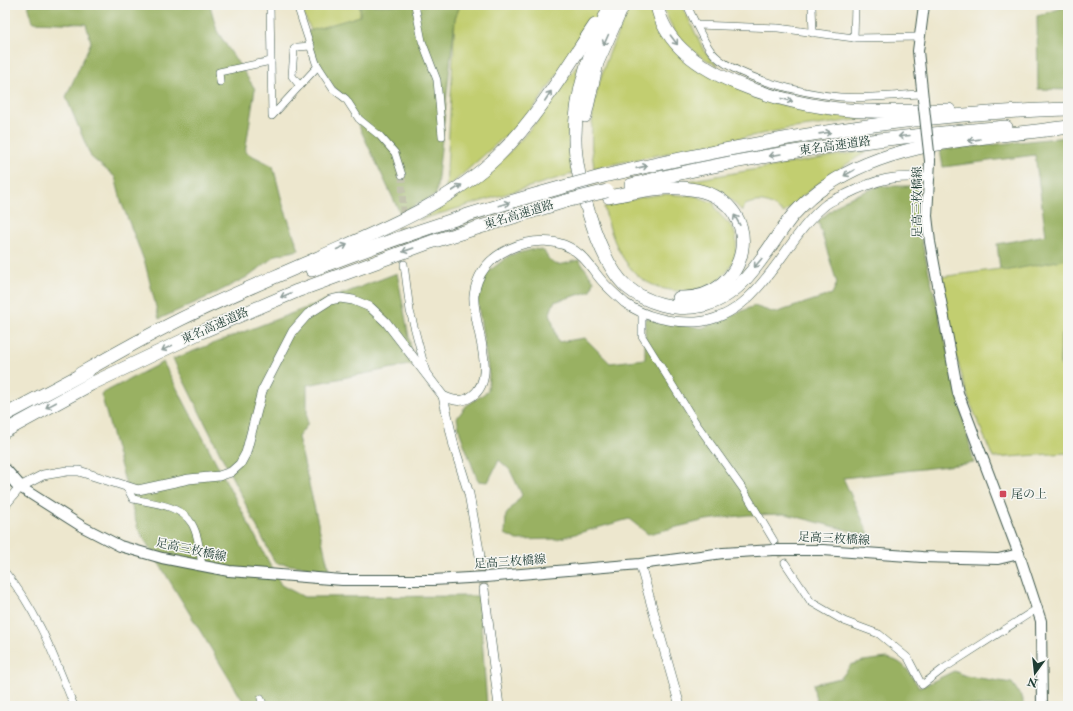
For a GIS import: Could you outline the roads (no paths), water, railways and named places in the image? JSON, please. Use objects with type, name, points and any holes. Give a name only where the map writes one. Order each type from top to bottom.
[{"type":"highway","points":[[609,5],[591,49],[579,92],[575,137],[579,176],[596,232],[613,269],[627,287],[648,300],[673,307],[699,306],[720,299],[740,285],[768,252],[794,214],[825,186],[857,168],[889,155],[926,146],[1068,127]]},
{"type":"highway","points":[[80,374],[181,319],[371,234],[442,198],[464,184],[498,156],[531,120],[609,5]]},
{"type":"highway","points":[[608,194],[673,187],[697,190],[716,197],[731,209],[740,226],[743,253],[735,272],[723,285],[707,294],[690,298],[672,298],[660,295],[639,284],[623,268],[610,245],[597,209],[587,171],[584,125],[588,95],[597,63],[623,5]]},
{"type":"highway","points":[[657,5],[663,23],[678,46],[700,63],[742,85],[790,100],[829,108],[857,111],[1051,110]]},
{"type":"highway","name":"東名高速道路","points":[[5,416],[80,374],[183,324],[285,280],[434,226],[564,187],[604,176],[725,149],[802,136],[957,117],[1068,109]]},
{"type":"highway","name":"東名高速道路","points":[[5,431],[92,384],[201,332],[297,291],[431,242],[567,204],[723,164],[802,150],[889,138],[1068,123]]},
{"type":"main road","name":"足高三枚橋線","points":[[924,5],[919,59],[930,161],[927,216],[930,242],[958,393],[1019,554],[1042,621],[1042,706]]},
{"type":"main road","points":[[5,470],[20,487]]},
{"type":"main road","name":"足高三枚橋線","points":[[20,487],[72,520],[120,546],[162,558],[202,566],[260,574],[342,580],[433,580],[640,564],[723,553],[773,550],[823,550],[922,557],[998,559],[1019,554]]},
{"type":"street","points":[[270,5],[272,116],[318,66]]},
{"type":"street","points":[[297,5],[318,66],[333,88],[346,99],[359,119],[387,143],[395,153],[402,175]]},
{"type":"street","points":[[415,5],[422,41],[437,80],[442,136]]},
{"type":"street","points":[[687,5],[711,51],[726,64],[745,74],[780,85],[840,97],[922,96]]},
{"type":"street","points":[[854,38],[855,5]]},
{"type":"street","points":[[812,7],[813,32]]},
{"type":"street","points":[[697,25],[778,28],[854,38],[920,38]]},
{"type":"street","points":[[300,86],[292,76],[294,49],[298,47],[310,46]]},
{"type":"street","points":[[220,82],[220,72],[271,61]]},
{"type":"street","points":[[443,396],[454,402],[466,400],[477,393],[482,383],[485,369],[474,296],[478,277],[485,267],[495,257],[509,249],[540,241],[568,246],[580,254],[613,292],[642,313],[680,322],[697,322],[713,318],[727,312],[742,304],[756,292],[807,224],[824,205],[868,184],[883,179],[899,176],[930,177]]},
{"type":"street","points":[[404,264],[410,311],[426,373]]},
{"type":"street","points":[[5,505],[20,487],[43,475],[66,470],[79,471],[127,488],[144,490],[189,479],[219,476],[231,472],[240,464],[246,453],[262,391],[293,332],[308,314],[330,300],[340,298],[353,300],[370,307],[386,322],[443,396],[454,446],[469,494],[480,556]]},
{"type":"street","points":[[642,313],[642,336],[696,422],[742,489],[774,541]]},
{"type":"street","points":[[127,488],[133,499],[176,509],[184,515],[192,524],[202,566]]},
{"type":"street","points":[[785,563],[811,602],[839,618],[879,634],[908,658],[922,685],[943,669],[1038,608]]},
{"type":"street","points":[[640,564],[680,706]]},
{"type":"street","points":[[5,572],[31,607],[48,639],[74,706]]},
{"type":"street","points":[[484,589],[499,706]]},
{"type":"tunnel","points":[[402,175],[404,255]]},
{"type":"tunnel","points":[[774,541],[785,563]]},
{"type":"tunnel","points":[[480,556],[484,589]]},
{"type":"place","name":"尾の上","points":[[1003,494]]}]
